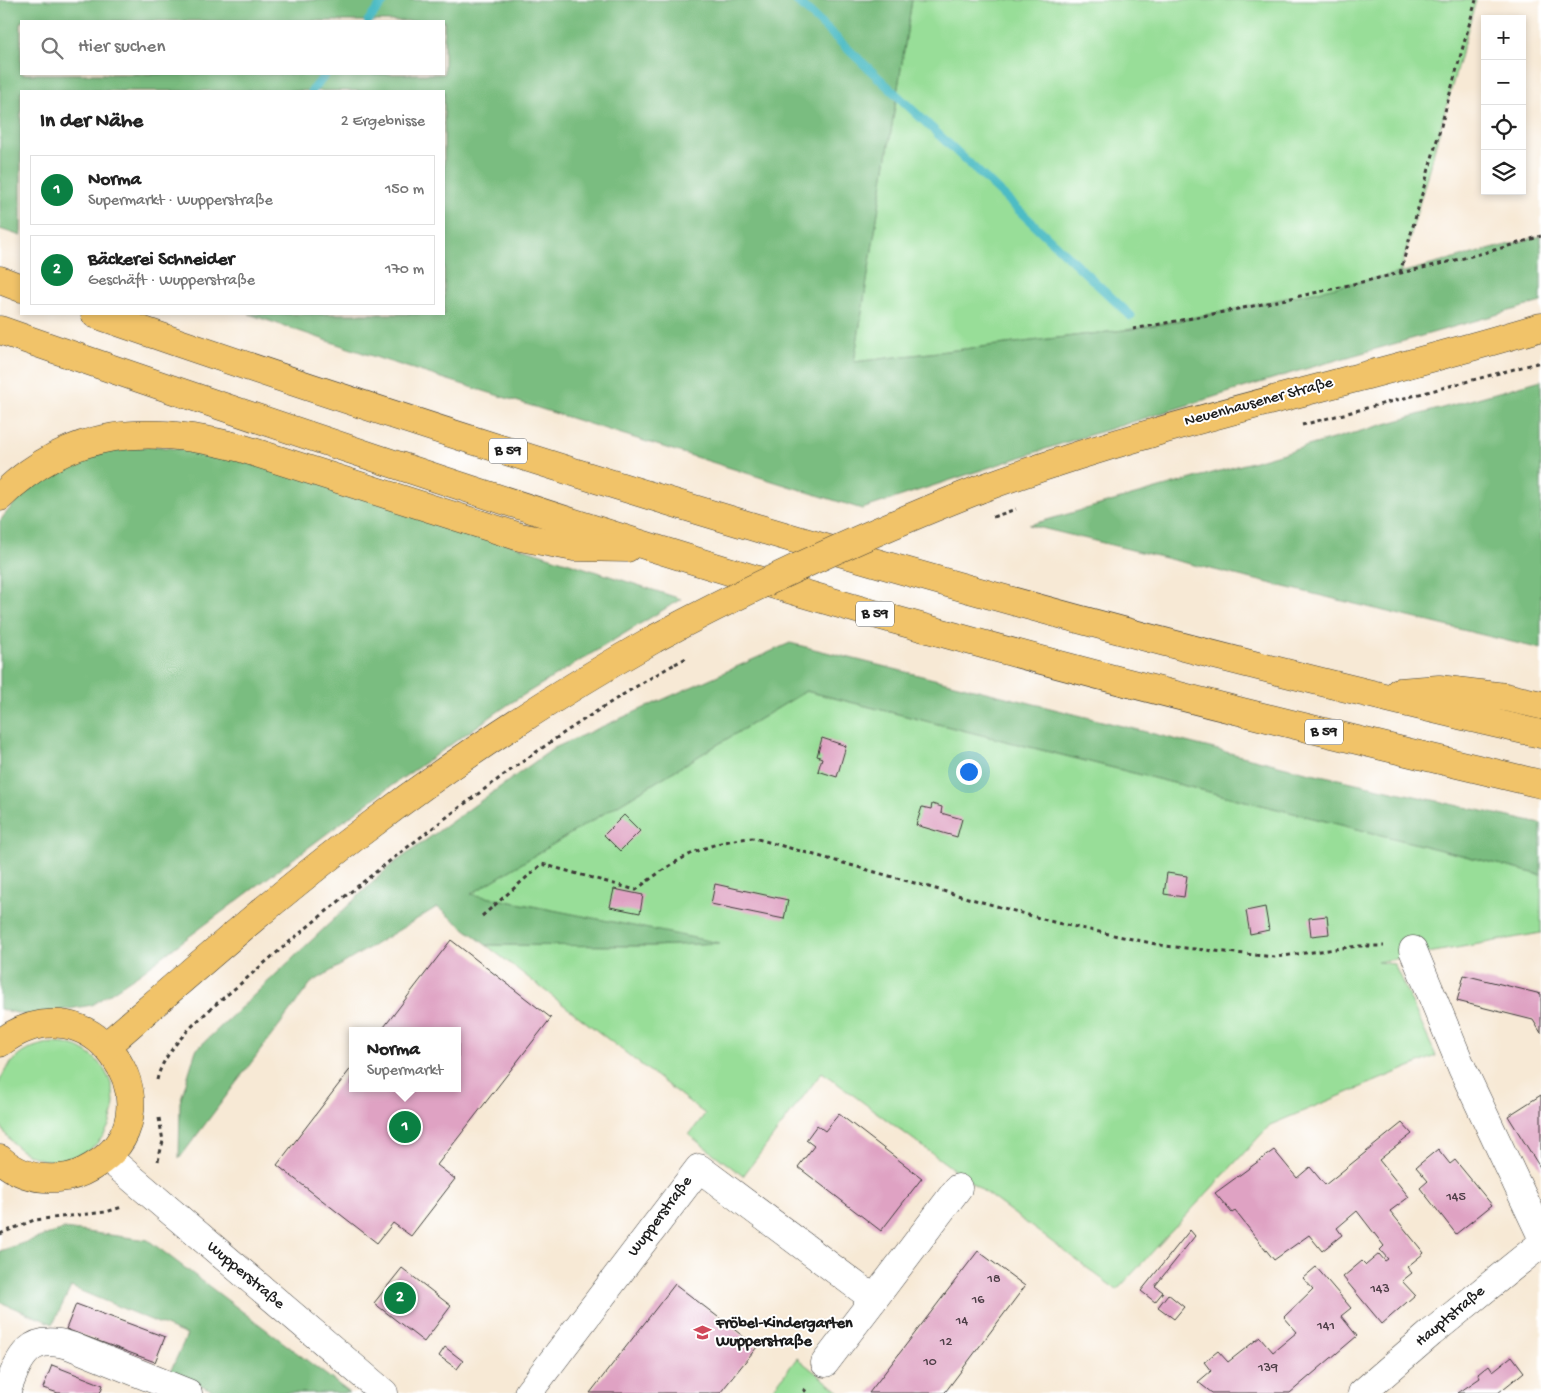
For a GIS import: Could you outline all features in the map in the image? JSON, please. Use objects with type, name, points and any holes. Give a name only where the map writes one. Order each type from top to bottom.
[{"type":"main road","points":[[0,280],[20,288]]},
{"type":"main road","name":"B 59","points":[[98,315],[433,428],[727,520],[1136,634],[1541,734]]},
{"type":"main road","name":"Neuenhausener Straße","points":[[106,1046],[235,935],[389,811],[464,757],[539,707],[654,640],[814,560],[980,489],[1074,456],[1176,426],[1541,327]]},
{"type":"main road","name":"B 59","points":[[0,330],[222,407],[644,545],[947,635],[1339,735],[1541,784]]},
{"type":"main road","points":[[0,497],[32,469],[57,454],[83,443],[126,435],[178,435],[199,437],[241,448],[520,537],[582,548],[627,548],[644,545]]},
{"type":"main road","points":[[1373,694],[1439,689],[1506,697],[1541,705]]},
{"type":"main road","points":[[0,1043],[31,1026],[57,1024],[82,1029],[106,1046],[122,1069],[128,1085],[130,1101],[124,1130],[107,1157],[91,1168],[72,1176],[52,1179],[30,1176],[9,1167],[0,1159]]},
{"type":"street","points":[[1413,950],[1462,1068],[1541,1235]]},
{"type":"street","name":"Wupperstraße","points":[[107,1157],[384,1393]]},
{"type":"street","name":"Wupperstraße","points":[[528,1393],[699,1168],[874,1300]]},
{"type":"street","points":[[825,1363],[958,1188]]},
{"type":"street","name":"Hauptstraße","points":[[1362,1393],[1431,1333],[1541,1244]]},
{"type":"street","points":[[6,1393],[22,1355],[35,1345],[52,1342],[71,1346],[188,1393]]},
{"type":"path","points":[[1400,273],[1476,0]]},
{"type":"path","points":[[1133,329],[1264,304],[1400,273],[1541,236]]},
{"type":"path","points":[[1298,426],[1541,362]]},
{"type":"path","points":[[988,519],[1024,506]]},
{"type":"path","points":[[156,1087],[162,1062],[177,1041],[330,908],[530,755],[621,695],[690,656]]},
{"type":"path","points":[[482,916],[542,864],[636,890],[669,865],[696,851],[729,840],[754,838],[1057,923],[1165,946],[1275,957],[1372,945],[1413,950]]},
{"type":"path","points":[[0,1234],[34,1220],[118,1209],[142,1188],[154,1169],[162,1148],[162,1134],[158,1114]]},
{"type":"path","points":[[803,1389],[808,1393]]},
{"type":"green space","points":[[0,0],[912,0],[854,362],[1133,329],[1199,317],[1400,273],[1541,236],[1541,302],[1295,372],[1064,443],[862,509],[381,359],[252,315],[445,315],[445,90],[20,90],[20,236],[0,229]]},
{"type":"green space","points":[[912,0],[1476,0],[1400,273],[1264,304],[1133,329],[854,362]]},
{"type":"green space","points":[[1541,380],[1541,649],[1029,525]]},
{"type":"green space","points":[[154,446],[237,456],[681,599],[509,704],[384,791],[139,974],[92,1005],[29,1016],[0,1009],[0,521],[31,488],[72,461],[100,451]]},
{"type":"green space","points":[[790,643],[1302,771],[1541,824],[1541,875],[806,691],[471,894],[720,943],[652,946],[486,945],[437,907],[311,983],[179,1159],[180,1102],[196,1050],[390,866],[554,748]]},
{"type":"green space","points":[[806,691],[1541,875],[1541,933],[1377,962],[1394,964],[1436,1056],[1270,1125],[1117,1290],[822,1072],[743,1176],[689,1135],[705,1114],[486,945],[652,946],[717,943],[471,894]]},
{"type":"green space","points":[[55,1043],[66,1045],[88,1053],[104,1069],[114,1102],[112,1113],[104,1135],[88,1151],[66,1159],[55,1161],[44,1159],[22,1151],[6,1135],[-1,1117],[-1,1087],[6,1069],[22,1053],[44,1045]]},
{"type":"green space","points":[[64,1229],[148,1240],[350,1393],[219,1393],[170,1372],[187,1335],[71,1287],[53,1324],[0,1302],[0,1251]]},
{"type":"green space","points":[[797,1358],[841,1393],[770,1393]]},
{"type":"building","points":[[822,738],[846,746],[837,777],[818,771],[822,758],[817,756]]},
{"type":"building","points":[[932,804],[942,807],[941,813],[962,819],[957,837],[916,825],[922,807],[931,809]]},
{"type":"building","points":[[624,815],[640,831],[620,851],[604,835]]},
{"type":"building","points":[[1167,873],[1187,876],[1184,897],[1164,894]]},
{"type":"building","points":[[715,884],[788,900],[784,919],[711,904]]},
{"type":"building","points":[[614,889],[643,895],[640,913],[610,907]]},
{"type":"building","points":[[1265,907],[1269,930],[1250,934],[1246,911]]},
{"type":"building","points":[[1327,916],[1329,934],[1311,936],[1309,918]]},
{"type":"building","points":[[451,940],[551,1018],[437,1165],[455,1179],[411,1236],[393,1223],[377,1243],[277,1165],[349,1071],[349,1092],[461,1092],[461,1027],[384,1027]]},
{"type":"building","points":[[1464,975],[1541,994],[1541,1033],[1533,1020],[1457,1001]]},
{"type":"building","points":[[1541,1095],[1541,1169],[1508,1116]]},
{"type":"building","points":[[839,1114],[922,1178],[881,1231],[798,1167],[814,1146],[806,1140],[817,1125],[825,1131]]},
{"type":"building","points":[[1402,1123],[1412,1134],[1379,1160],[1409,1197],[1390,1211],[1424,1253],[1407,1267],[1412,1273],[1402,1281],[1415,1295],[1382,1324],[1343,1277],[1362,1261],[1366,1265],[1379,1254],[1385,1261],[1388,1259],[1380,1250],[1384,1246],[1357,1211],[1337,1228],[1342,1235],[1322,1251],[1309,1235],[1274,1260],[1235,1211],[1232,1213],[1215,1193],[1274,1150],[1297,1178],[1310,1167],[1325,1185]]},
{"type":"building","points":[[1438,1149],[1450,1164],[1455,1160],[1492,1205],[1456,1234],[1420,1188],[1428,1181],[1416,1167]]},
{"type":"building","points":[[1190,1230],[1195,1236],[1155,1286],[1163,1292],[1155,1302],[1141,1291]]},
{"type":"building","points":[[978,1251],[1025,1286],[946,1391],[944,1393],[869,1393]]},
{"type":"building","points":[[1316,1267],[1351,1308],[1341,1316],[1357,1336],[1290,1393],[1212,1393],[1198,1382],[1211,1371],[1204,1362],[1218,1351],[1228,1362],[1260,1337],[1273,1352],[1297,1332],[1284,1317],[1313,1289],[1303,1278]]},
{"type":"building","points":[[402,1268],[451,1306],[424,1342],[374,1303]]},
{"type":"building","points":[[675,1284],[757,1347],[720,1393],[590,1393]]},
{"type":"building","points":[[1168,1294],[1184,1307],[1174,1319],[1158,1307]]},
{"type":"building","points":[[76,1304],[165,1337],[155,1362],[66,1329]]},
{"type":"building","points":[[445,1347],[463,1361],[457,1369],[439,1356]]},
{"type":"building","points":[[1512,1356],[1524,1372],[1498,1393],[1458,1393],[1480,1378],[1478,1374],[1489,1365],[1493,1371]]},
{"type":"building","points":[[52,1365],[103,1385],[100,1393],[58,1393],[43,1388]]},
{"type":"waterway","points":[[369,20],[385,0]]},
{"type":"waterway","points":[[796,0],[1131,316]]},
{"type":"waterway","points":[[313,90],[325,75]]},
{"type":"place","name":"Norma","points":[[405,1127]]},
{"type":"place","name":"Bäckerei Schneider","points":[[400,1298]]},
{"type":"place","name":"Fröbel-Kindergarten Wupperstraße","points":[[702,1333]]}]
